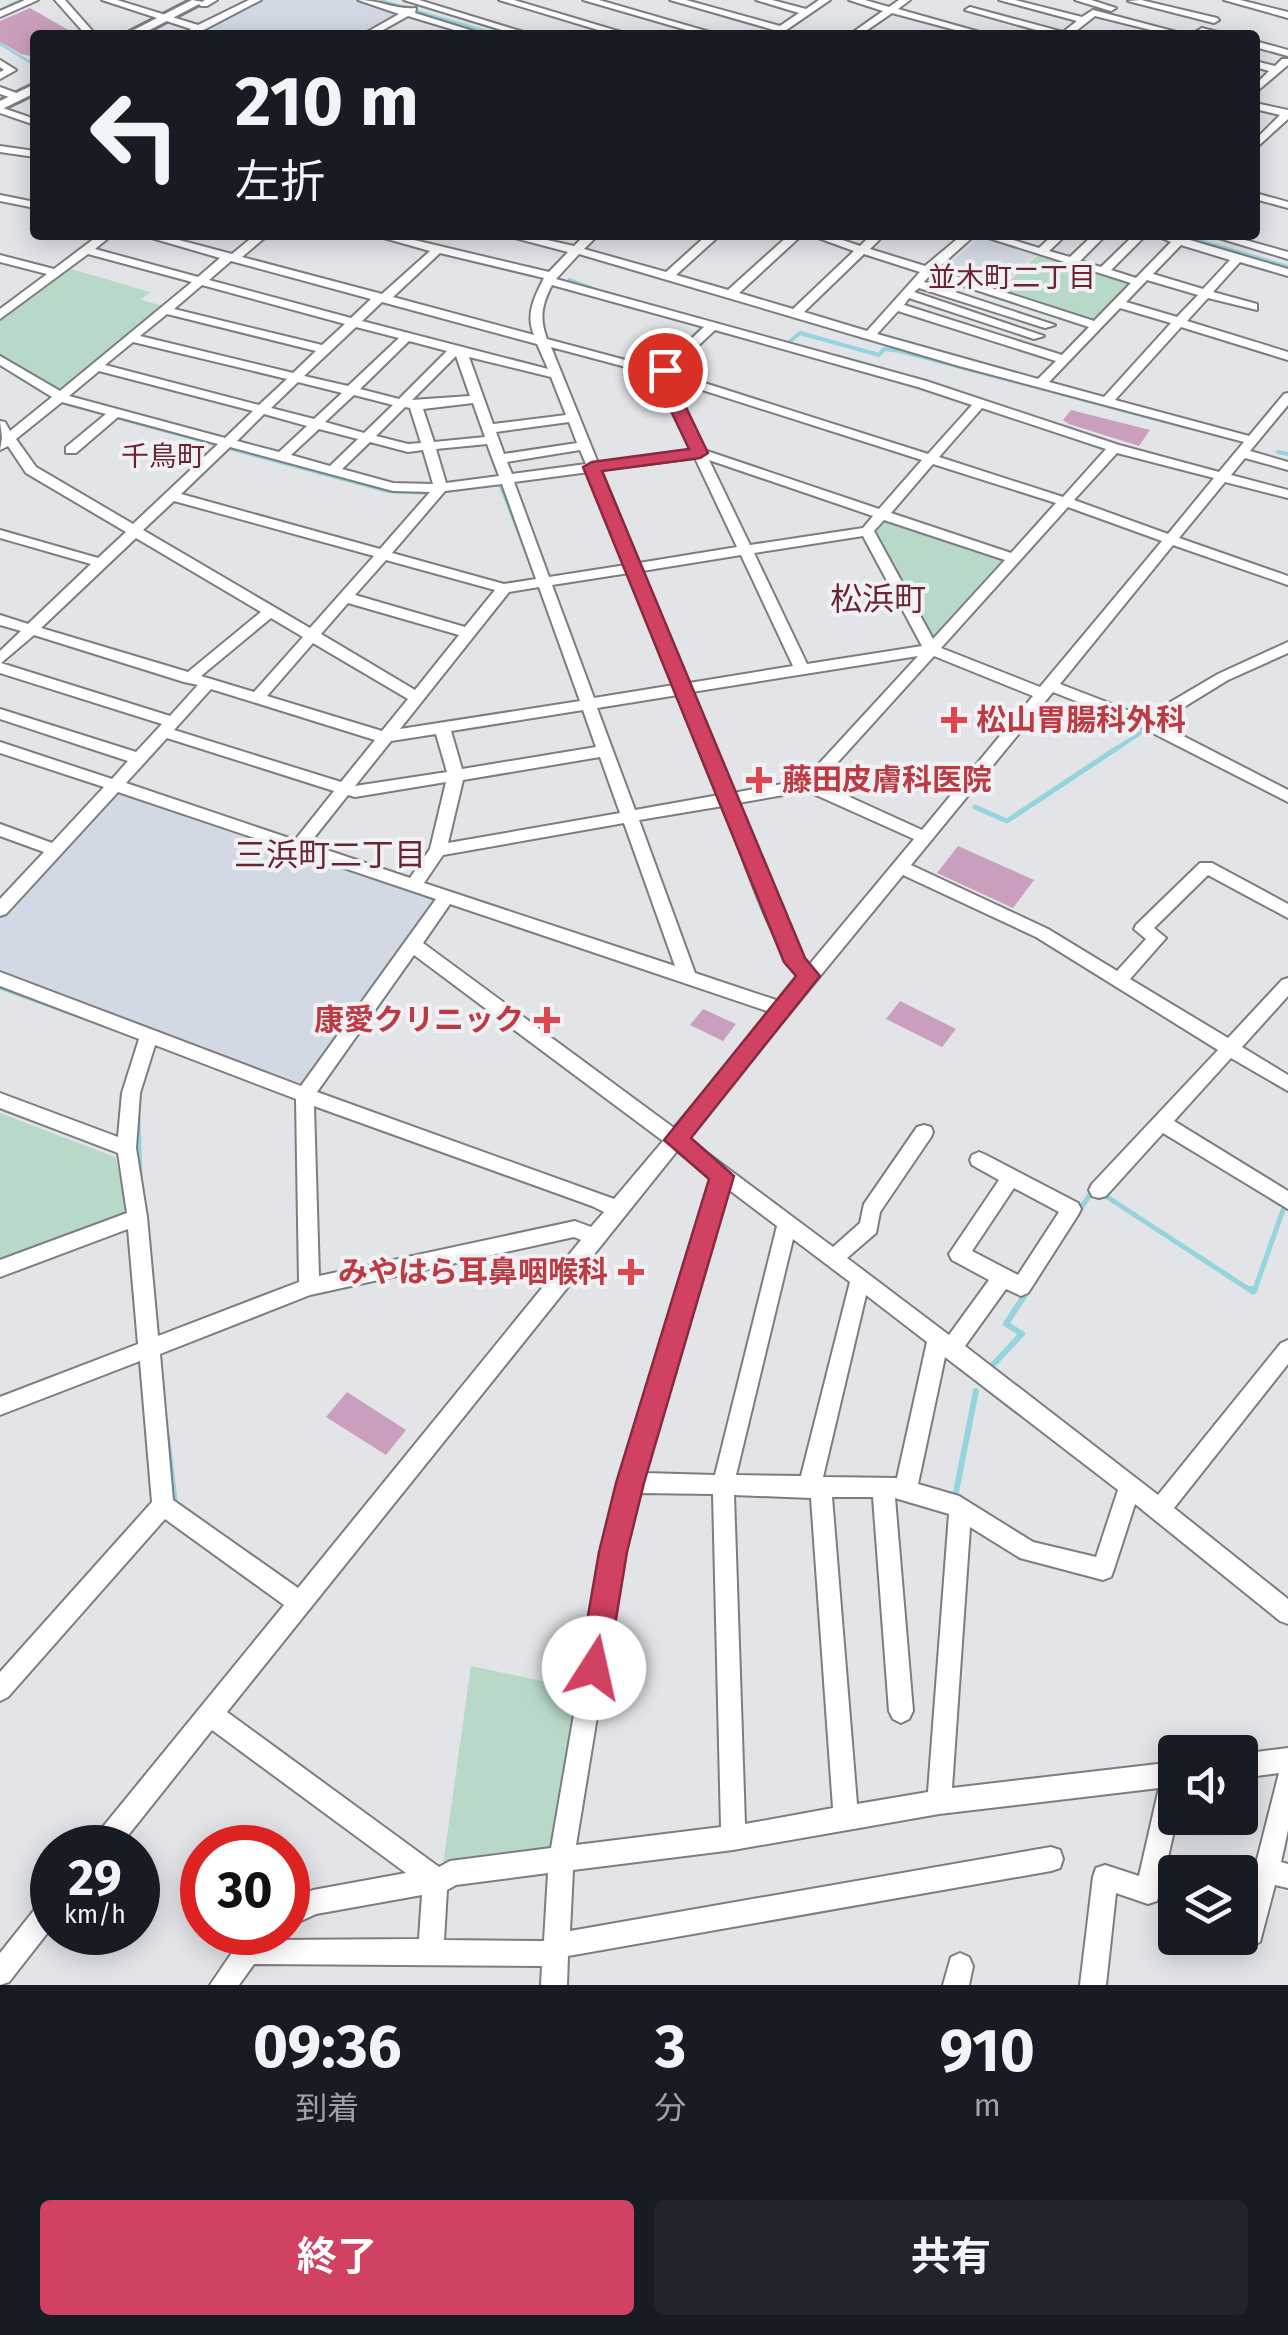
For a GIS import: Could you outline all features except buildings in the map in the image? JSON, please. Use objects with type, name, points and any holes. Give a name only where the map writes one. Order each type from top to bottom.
[{"type":"main road","points":[[142,30],[168,19],[176,0]]},
{"type":"main road","points":[[150,30],[201,1]]},
{"type":"street","points":[[0,14],[32,0]]},
{"type":"street","points":[[60,0],[87,30]]},
{"type":"street","points":[[106,0],[200,28]]},
{"type":"street","points":[[196,30],[256,0]]},
{"type":"street","points":[[364,0],[417,6],[509,30]]},
{"type":"street","points":[[504,0],[608,30]]},
{"type":"street","points":[[588,0],[611,3],[699,30]]},
{"type":"street","points":[[675,0],[771,30]]},
{"type":"street","points":[[761,0],[806,12]]},
{"type":"street","points":[[780,30],[825,0]]},
{"type":"street","points":[[854,0],[965,30]]},
{"type":"street","points":[[861,30],[905,0]]},
{"type":"street","points":[[943,30],[984,0]]},
{"type":"street","points":[[1004,0],[1083,20]]},
{"type":"street","points":[[1080,0],[1167,30]]},
{"type":"street","points":[[1071,30],[1093,13],[1116,14],[1133,0],[1214,20]]},
{"type":"street","points":[[1203,30],[1234,1],[1288,15]]},
{"type":"street","points":[[568,28],[611,3]]},
{"type":"street","points":[[378,30],[417,6]]},
{"type":"street","points":[[417,6],[470,30]]},
{"type":"street","points":[[970,10],[1050,30]]},
{"type":"street","points":[[1260,47],[1285,61]]},
{"type":"street","points":[[1260,64],[1285,61]]},
{"type":"street","points":[[1260,83],[1285,61]]},
{"type":"street","points":[[0,63],[11,70],[0,76]]},
{"type":"street","points":[[1260,107],[1288,114]]},
{"type":"street","points":[[1261,133],[1288,114]]},
{"type":"street","points":[[0,149],[30,153]]},
{"type":"street","points":[[7,161],[18,151]]},
{"type":"street","points":[[1260,197],[1285,201]]},
{"type":"street","points":[[0,198],[30,204]]},
{"type":"street","points":[[0,315],[100,240]]},
{"type":"street","points":[[165,240],[661,373],[1066,502],[1288,581]]},
{"type":"street","points":[[5,443],[255,240]]},
{"type":"street","points":[[398,240],[550,278],[711,327],[870,369],[1114,448],[1288,494]]},
{"type":"street","points":[[532,240],[1107,401],[1247,447],[1288,466]]},
{"type":"street","points":[[587,240],[550,278],[535,310],[540,340],[796,962],[809,976]]},
{"type":"street","points":[[668,276],[708,240]]},
{"type":"street","points":[[731,294],[790,240]]},
{"type":"street","points":[[832,240],[1096,325]]},
{"type":"street","points":[[796,313],[872,240]]},
{"type":"street","points":[[870,335],[927,271],[963,240]]},
{"type":"street","points":[[1016,240],[1072,262],[1253,307]]},
{"type":"street","points":[[1041,252],[1054,240]]},
{"type":"street","points":[[1072,262],[1095,240]]},
{"type":"street","points":[[1104,271],[1135,240]]},
{"type":"street","points":[[1040,384],[1179,240],[1288,273]]},
{"type":"street","points":[[1232,240],[1288,256]]},
{"type":"street","points":[[87,250],[555,374]]},
{"type":"street","points":[[0,660],[354,322],[437,250]]},
{"type":"street","points":[[0,258],[56,273]]},
{"type":"street","points":[[1107,401],[1238,258]]},
{"type":"street","points":[[916,283],[1049,325]]},
{"type":"street","points":[[907,294],[1038,336]]},
{"type":"street","points":[[992,307],[1004,296]]},
{"type":"street","points":[[1118,303],[1288,356]]},
{"type":"street","points":[[896,306],[1063,359]]},
{"type":"street","points":[[165,310],[326,350]]},
{"type":"street","points":[[999,373],[1060,314]]},
{"type":"street","points":[[661,373],[711,327]]},
{"type":"street","points":[[964,363],[992,336]]},
{"type":"street","points":[[282,458],[407,337]]},
{"type":"street","points":[[132,338],[409,404],[476,399]]},
{"type":"street","points":[[457,351],[687,975]]},
{"type":"street","points":[[333,471],[409,404],[457,351]]},
{"type":"street","points":[[0,360],[62,398],[113,415],[404,490],[700,453],[1012,558]]},
{"type":"street","points":[[98,367],[408,448],[429,448],[572,418]]},
{"type":"street","points":[[661,373],[802,669]]},
{"type":"street","points":[[121,1825],[594,1238],[1288,397]]},
{"type":"street","points":[[409,404],[429,448],[441,488]]},
{"type":"street","points":[[173,496],[504,588],[867,532],[979,404]]},
{"type":"street","points":[[71,450],[113,415]]},
{"type":"street","points":[[0,425],[5,443],[31,470],[416,697]]},
{"type":"street","points":[[498,459],[583,446]]},
{"type":"street","points":[[809,785],[1114,448]]},
{"type":"street","points":[[256,700],[441,488]]},
{"type":"street","points":[[867,532],[931,649]]},
{"type":"street","points":[[0,534],[102,563]]},
{"type":"street","points":[[299,846],[349,791],[416,697],[504,588]]},
{"type":"street","points":[[344,598],[468,632]]},
{"type":"street","points":[[190,679],[269,612]]},
{"type":"street","points":[[0,620],[256,700],[391,736],[931,649],[1146,724],[1288,797]]},
{"type":"street","points":[[1146,724],[1223,677],[1288,647]]},
{"type":"street","points":[[0,668],[349,791],[607,751]]},
{"type":"street","points":[[2,905],[208,684]]},
{"type":"street","points":[[0,714],[140,759]]},
{"type":"street","points":[[414,884],[438,850],[456,775],[442,727]]},
{"type":"street","points":[[0,747],[783,1009]]},
{"type":"street","points":[[438,850],[809,785],[923,838]]},
{"type":"street","points":[[0,830],[56,850]]},
{"type":"street","points":[[899,866],[1012,917],[1288,1084]]},
{"type":"street","points":[[1118,980],[1157,938],[1142,929],[1206,867],[1288,912]]},
{"type":"street","points":[[309,1287],[305,1095],[446,896]]},
{"type":"street","points":[[412,944],[788,1224],[1160,1509],[1288,1613]]},
{"type":"street","points":[[0,979],[148,1040],[599,1200],[617,1210]]},
{"type":"street","points":[[1099,1190],[1288,985]]},
{"type":"street","points":[[0,1689],[167,1508],[154,1346],[127,1148],[130,1093],[148,1040]]},
{"type":"street","points":[[0,1100],[127,1148]]},
{"type":"street","points":[[1161,1122],[1288,1201]]},
{"type":"street","points":[[832,1259],[869,1227],[872,1210],[924,1132]]},
{"type":"street","points":[[979,1160],[1011,1177],[1070,1210],[1022,1286],[959,1254],[1011,1177]]},
{"type":"street","points":[[554,1985],[561,1860],[613,1552],[722,1176]]},
{"type":"street","points":[[0,1269],[137,1216]]},
{"type":"street","points":[[733,1838],[723,1484],[788,1224]]},
{"type":"street","points":[[0,1406],[309,1287],[575,1229],[594,1238]]},
{"type":"street","points":[[902,1712],[894,1488],[944,1345],[1003,1277]]},
{"type":"street","points":[[846,1818],[815,1490],[860,1280]]},
{"type":"street","points":[[1160,1509],[1288,1349]]},
{"type":"street","points":[[630,1483],[815,1490],[894,1488],[960,1508],[1028,1551],[1103,1569],[1130,1486]]},
{"type":"street","points":[[167,1508],[300,1603]]},
{"type":"street","points":[[939,1802],[960,1508]]},
{"type":"street","points":[[210,1714],[435,1884]]},
{"type":"street","points":[[1258,1764],[1288,1760]]},
{"type":"street","points":[[310,1904],[435,1884],[450,1872],[733,1838],[939,1802],[1158,1776]]},
{"type":"street","points":[[1258,1918],[1277,1873],[1288,1780]]},
{"type":"street","points":[[1093,1985],[1105,1877],[1148,1892],[1161,1835]]},
{"type":"street","points":[[310,1946],[431,1952],[556,1950],[1052,1859]]},
{"type":"street","points":[[431,1952],[435,1884]]},
{"type":"street","points":[[0,1973],[30,1936]]},
{"type":"street","points":[[223,1985],[250,1955]]},
{"type":"shaded area","points":[[260,0],[352,0],[396,15],[369,30],[201,30]]},
{"type":"shaded area","points":[[977,240],[995,240],[1038,253],[997,289],[941,271]]},
{"type":"shaded area","points":[[119,795],[433,898],[434,903],[306,1081],[301,1083],[0,972],[0,919]]},
{"type":"green space","points":[[1039,254],[1130,284],[1096,319],[999,290]]},
{"type":"green space","points":[[68,268],[150,292],[141,300],[163,306],[61,392],[0,355],[0,319]]},
{"type":"green space","points":[[883,519],[1005,557],[933,639],[873,531]]},
{"type":"green space","points":[[0,1113],[115,1157],[129,1214],[0,1262]]},
{"type":"green space","points":[[471,1666],[581,1689],[554,1843],[543,1852],[443,1865]]},
{"type":"waterway","points":[[0,10],[21,0]]},
{"type":"waterway","points":[[380,0],[482,30]]},
{"type":"waterway","points":[[0,44],[30,62]]},
{"type":"waterway","points":[[1199,240],[1288,266]]},
{"type":"waterway","points":[[569,279],[608,294]]},
{"type":"waterway","points":[[659,367],[703,327]]},
{"type":"waterway","points":[[787,344],[800,333],[879,355],[884,349],[900,351],[1190,428]]},
{"type":"waterway","points":[[836,356],[927,382]]},
{"type":"waterway","points":[[656,376],[692,452]]},
{"type":"waterway","points":[[64,403],[215,444]]},
{"type":"waterway","points":[[232,449],[388,491],[432,493]]},
{"type":"waterway","points":[[1278,452],[1288,454]]},
{"type":"waterway","points":[[500,484],[529,558]]},
{"type":"waterway","points":[[447,491],[475,487]]},
{"type":"waterway","points":[[1113,751],[1146,729]]},
{"type":"waterway","points":[[381,751],[390,739]]},
{"type":"waterway","points":[[310,843],[383,748]]},
{"type":"waterway","points":[[975,807],[1007,821],[1117,748]]},
{"type":"waterway","points":[[0,987],[88,1019]]},
{"type":"waterway","points":[[138,1117],[140,1176]]},
{"type":"waterway","points":[[1077,1214],[1093,1190]]},
{"type":"waterway","points":[[1101,1193],[1253,1292]]},
{"type":"waterway","points":[[1254,1292],[1283,1210]]},
{"type":"waterway","points":[[1250,1289],[1255,1289]]},
{"type":"waterway","points":[[989,1369],[1022,1334],[1006,1324],[1028,1290]]},
{"type":"waterway","points":[[955,1497],[976,1391]]},
{"type":"waterway","points":[[167,1436],[175,1504]]},
{"type":"place","name":"松山胃腸科外科","points":[[954,720]]},
{"type":"place","name":"藤田皮膚科医院","points":[[759,780]]},
{"type":"place","name":"康愛クリニック","points":[[547,1020]]},
{"type":"place","name":"みやはら耳鼻咽喉科","points":[[631,1272]]},
{"type":"district","name":"並木町二丁目","points":[[1012,277]]},
{"type":"district","name":"千鳥町","points":[[163,456]]},
{"type":"district","name":"松浜町","points":[[878,599]]},
{"type":"district","name":"三浜町二丁目","points":[[330,855]]},
{"type":"route","points":[[594,1668],[613,1552],[630,1483],[722,1176],[676,1140],[809,976],[796,962],[592,467],[700,453],[661,373],[665,370]]}]
